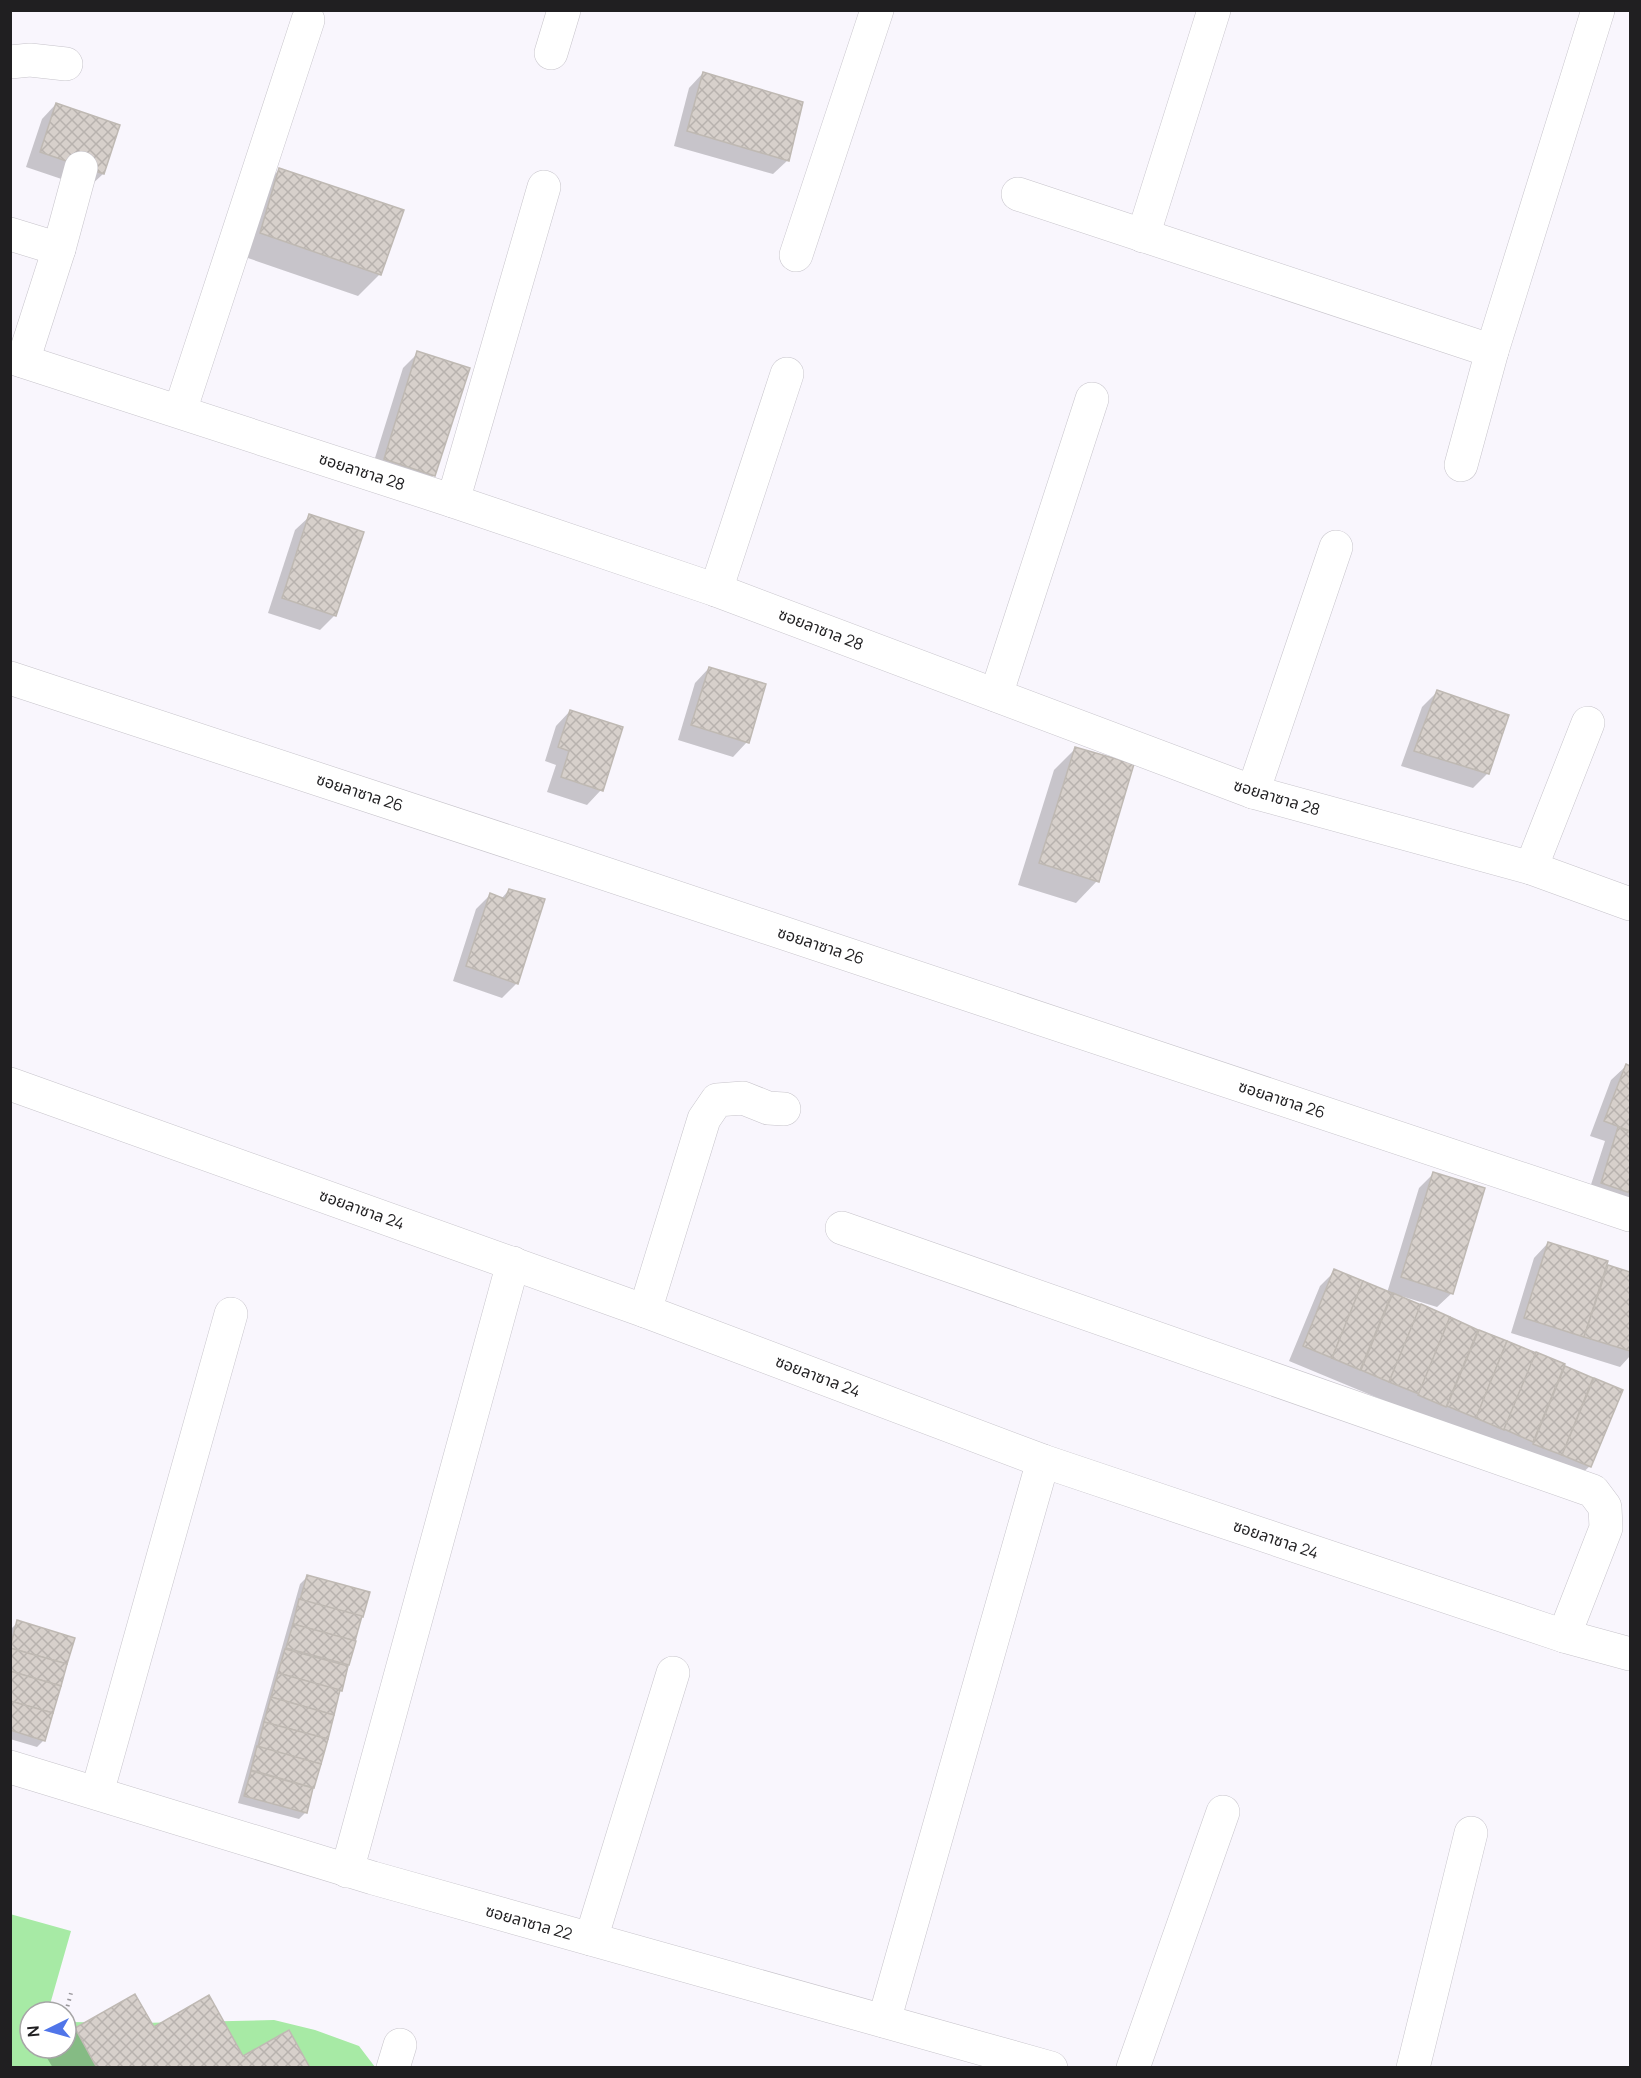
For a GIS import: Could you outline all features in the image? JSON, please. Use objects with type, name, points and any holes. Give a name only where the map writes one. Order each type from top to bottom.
[{"type":"street","points":[[551,53],[564,10]]},
{"type":"street","points":[[796,255],[877,10]]},
{"type":"street","points":[[1143,236],[1214,10]]},
{"type":"street","points":[[1461,465],[1492,351],[1598,10]]},
{"type":"street","points":[[180,411],[308,20]]},
{"type":"street","points":[[10,62],[30,60],[66,64]]},
{"type":"street","points":[[17,359],[59,249],[81,168]]},
{"type":"street","points":[[453,501],[544,187]]},
{"type":"street","points":[[1018,194],[1492,351]]},
{"type":"street","points":[[10,234],[59,249]]},
{"type":"street","name":"ซอยลาซาล 28","points":[[17,359],[453,501],[716,590],[1253,792],[1531,868],[1630,904]]},
{"type":"street","points":[[716,590],[787,374]]},
{"type":"street","points":[[996,695],[1092,399]]},
{"type":"street","points":[[1253,792],[1336,547]]},
{"type":"street","name":"ซอยลาซาล 26","points":[[10,678],[573,862],[1630,1215]]},
{"type":"street","points":[[1531,868],[1587,723]]},
{"type":"street","name":"ซอยลาซาล 24","points":[[10,1084],[645,1311],[1043,1461],[1564,1636],[1630,1654]]},
{"type":"street","points":[[645,1311],[704,1119],[717,1100],[742,1098],[768,1108],[784,1109]]},
{"type":"street","points":[[842,1228],[1593,1491],[1605,1507],[1606,1528],[1564,1636]]},
{"type":"street","points":[[347,1870],[513,1263]]},
{"type":"street","points":[[97,1793],[231,1314]]},
{"type":"street","points":[[884,2021],[1043,1461]]},
{"type":"street","points":[[591,1939],[673,1673]]},
{"type":"street","name":"ซอยลาซาล 22","points":[[10,1767],[347,1870],[1051,2067]]},
{"type":"street","points":[[1133,2067],[1223,1812]]},
{"type":"street","points":[[1413,2067],[1471,1833]]},
{"type":"path","points":[[69,2000],[71,1993]]},
{"type":"green space","points":[[10,1914],[71,1931],[51,2000],[18,2000],[18,2060],[78,2060],[78,2022],[274,2020],[315,2030],[359,2046],[375,2067],[11,2067]]},
{"type":"building","points":[[703,72],[803,102],[789,161],[687,131]]},
{"type":"building","points":[[56,103],[120,125],[104,174],[40,152]]},
{"type":"building","points":[[279,168],[404,210],[381,275],[260,233]]},
{"type":"building","points":[[417,351],[470,368],[435,476],[384,459]]},
{"type":"building","points":[[309,514],[364,532],[336,616],[282,598]]},
{"type":"building","points":[[709,667],[766,684],[749,743],[691,725]]},
{"type":"building","points":[[1437,690],[1509,715],[1489,774],[1414,751]]},
{"type":"building","points":[[570,710],[623,727],[603,791],[561,777],[569,751],[558,747]]},
{"type":"building","points":[[1075,747],[1134,764],[1099,882],[1039,863]]},
{"type":"building","points":[[509,889],[545,899],[518,984],[466,966],[490,893],[505,899]]},
{"type":"building","points":[[1626,1064],[1630,1066],[1630,1131],[1604,1121]]},
{"type":"building","points":[[1618,1127],[1630,1132],[1630,1193],[1601,1183]]},
{"type":"building","points":[[1433,1172],[1485,1188],[1453,1294],[1401,1277]]},
{"type":"building","points":[[1548,1242],[1608,1261],[1584,1337],[1524,1318]]},
{"type":"building","points":[[1608,1265],[1630,1272],[1630,1351],[1584,1337]]},
{"type":"building","points":[[1334,1269],[1363,1281],[1332,1358],[1303,1346]]},
{"type":"building","points":[[1363,1281],[1392,1293],[1360,1370],[1332,1358]]},
{"type":"building","points":[[1393,1293],[1421,1305],[1389,1382],[1361,1370]]},
{"type":"building","points":[[1421,1304],[1450,1317],[1419,1394],[1389,1382]]},
{"type":"building","points":[[1450,1317],[1478,1330],[1446,1407],[1418,1395]]},
{"type":"building","points":[[1479,1330],[1507,1341],[1476,1418],[1447,1406]]},
{"type":"building","points":[[1507,1341],[1536,1353],[1504,1430],[1476,1418]]},
{"type":"building","points":[[1536,1352],[1565,1364],[1533,1442],[1504,1429]]},
{"type":"building","points":[[1565,1366],[1593,1378],[1562,1455],[1533,1444]]},
{"type":"building","points":[[1594,1378],[1623,1390],[1591,1467],[1562,1455]]},
{"type":"building","points":[[307,1575],[370,1592],[363,1617],[300,1600]]},
{"type":"building","points":[[299,1599],[362,1616],[355,1641],[293,1624]]},
{"type":"building","points":[[17,1620],[75,1638],[67,1664],[10,1648]]},
{"type":"building","points":[[293,1624],[356,1641],[349,1665],[286,1648]]},
{"type":"building","points":[[10,1648],[67,1664],[61,1686],[10,1671]]},
{"type":"building","points":[[285,1649],[348,1666],[342,1691],[278,1673]]},
{"type":"building","points":[[10,1671],[61,1686],[53,1713],[10,1701]]},
{"type":"building","points":[[278,1673],[340,1690],[334,1715],[271,1697]]},
{"type":"building","points":[[271,1697],[334,1715],[328,1739],[264,1722]]},
{"type":"building","points":[[10,1701],[53,1713],[45,1741],[10,1730]]},
{"type":"building","points":[[264,1722],[328,1739],[321,1764],[258,1747]]},
{"type":"building","points":[[257,1746],[321,1764],[314,1788],[251,1770]]},
{"type":"building","points":[[251,1771],[313,1788],[307,1813],[244,1796]]},
{"type":"building","points":[[135,1994],[154,2027],[209,1995],[243,2056],[289,2030],[310,2068],[97,2068],[78,2033],[78,2026]]}]
